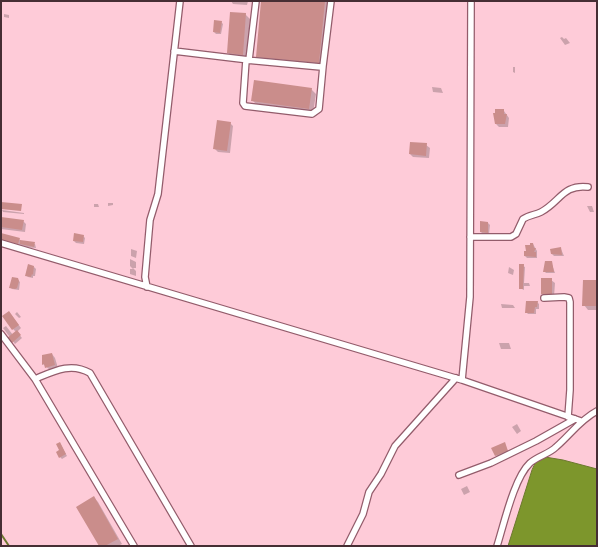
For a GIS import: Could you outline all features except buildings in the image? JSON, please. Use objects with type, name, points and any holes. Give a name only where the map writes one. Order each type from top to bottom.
[{"type":"street","points":[[147,287],[145,277],[150,220],[158,194],[180,1]]},
{"type":"street","points":[[246,60],[249,60],[250,57],[256,1]]},
{"type":"street","points":[[246,60],[243,103],[245,106],[312,114],[319,108],[331,1]]},
{"type":"street","points":[[347,546],[363,514],[369,492],[381,474],[395,446],[459,379],[470,297],[471,1]]},
{"type":"street","points":[[174,51],[246,60],[323,66]]},
{"type":"street","points":[[470,237],[511,237],[516,234],[523,219],[541,212],[570,188],[578,186],[588,187]]},
{"type":"street","points":[[1,243],[459,379],[578,420]]},
{"type":"street","points":[[544,298],[564,296],[569,298],[570,302],[570,390],[568,417]]},
{"type":"street","points":[[1,334],[35,379],[134,546]]},
{"type":"street","points":[[35,379],[67,368],[81,368],[90,373],[191,546]]},
{"type":"street","points":[[459,476],[491,463],[597,411]]},
{"type":"street","points":[[497,546],[518,481],[524,470],[538,456],[555,448],[578,420]]},
{"type":"shaded area","points":[[539,456],[597,469],[597,546],[508,546],[532,470]]},
{"type":"waterway","points":[[1,534],[9,546]]}]
